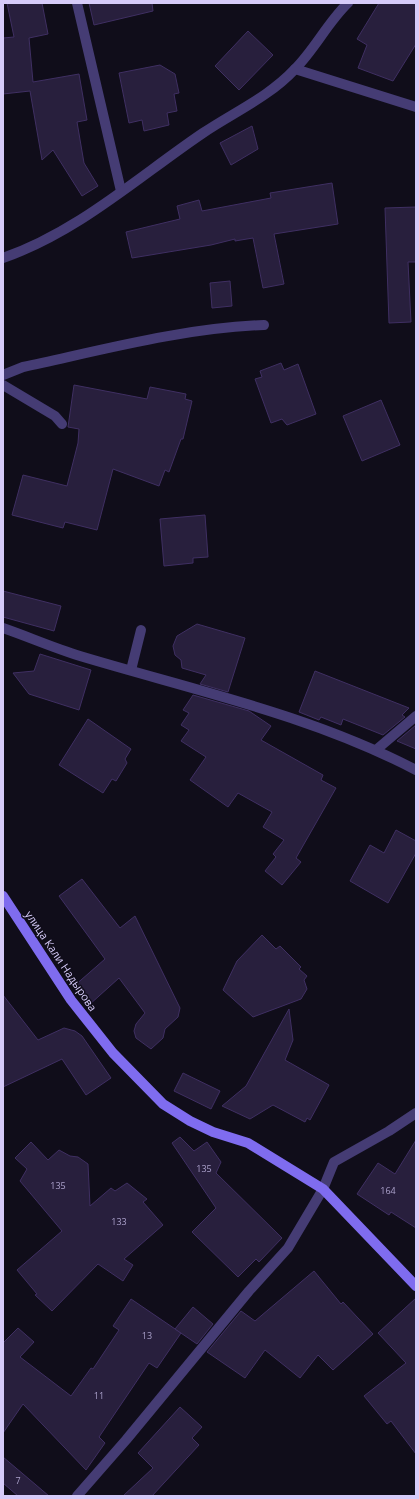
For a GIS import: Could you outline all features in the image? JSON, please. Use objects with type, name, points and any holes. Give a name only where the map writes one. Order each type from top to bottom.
[{"type":"street","points":[[77,3],[121,191]]},
{"type":"street","points":[[3,258],[26,250],[74,224],[204,132],[270,92],[295,69],[345,4]]},
{"type":"street","points":[[295,69],[416,107]]},
{"type":"street","points":[[3,375],[23,367],[161,338],[227,327],[264,325]]},
{"type":"street","points":[[3,385],[55,416],[62,424]]},
{"type":"street","points":[[3,628],[78,656],[131,670],[298,720],[376,750],[416,770]]},
{"type":"street","points":[[131,670],[141,630]]},
{"type":"street","points":[[376,750],[416,716]]},
{"type":"street","name":"улица Кали Надырова","points":[[3,896],[70,1000],[113,1053],[163,1104],[207,1130],[248,1143],[323,1189],[416,1286]]},
{"type":"street","points":[[77,1496],[126,1440],[250,1290],[288,1248],[323,1189],[334,1162],[389,1131],[416,1113]]},
{"type":"building","points":[[7,3],[42,3],[48,34],[29,38],[33,82],[79,74],[87,120],[77,122],[84,163],[98,186],[82,196],[53,150],[42,160],[30,91],[3,94],[3,38],[14,37]]},
{"type":"building","points":[[89,3],[152,3],[153,11],[94,25]]},
{"type":"building","points":[[379,3],[416,3],[416,44],[393,81],[358,68],[367,45],[357,39]]},
{"type":"building","points":[[248,31],[273,55],[239,90],[215,66]]},
{"type":"building","points":[[160,65],[175,74],[179,93],[174,94],[177,111],[167,113],[169,125],[144,131],[142,120],[129,123],[119,73]]},
{"type":"building","points":[[252,126],[258,149],[231,165],[220,143]]},
{"type":"building","points":[[332,183],[338,224],[274,234],[284,284],[263,288],[253,238],[235,241],[235,239],[211,245],[132,258],[126,232],[180,219],[177,206],[199,200],[202,211],[271,198],[270,193]]},
{"type":"building","points":[[416,207],[416,262],[408,262],[411,322],[389,323],[385,208]]},
{"type":"building","points":[[230,281],[232,306],[212,308],[210,283]]},
{"type":"building","points":[[281,363],[284,370],[298,364],[316,414],[287,425],[282,419],[271,423],[255,379],[262,377],[260,371]]},
{"type":"building","points":[[74,385],[147,399],[150,387],[186,394],[185,399],[192,401],[183,439],[181,439],[169,472],[165,470],[159,486],[113,469],[97,530],[65,522],[63,528],[12,515],[23,475],[67,486],[78,443],[79,429],[68,427]]},
{"type":"building","points":[[381,400],[400,445],[362,461],[343,416]]},
{"type":"building","points":[[205,515],[208,557],[193,558],[193,563],[164,566],[160,519]]},
{"type":"building","points":[[3,591],[61,606],[54,631],[3,617]]},
{"type":"building","points":[[197,624],[245,638],[228,692],[200,684],[206,675],[182,668],[181,660],[175,655],[173,646],[177,636]]},
{"type":"building","points":[[40,654],[91,670],[79,710],[29,694],[13,673],[34,671]]},
{"type":"building","points":[[315,671],[409,708],[402,715],[405,717],[383,735],[343,719],[341,725],[321,717],[319,720],[299,712]]},
{"type":"building","points":[[193,695],[249,711],[271,726],[261,740],[323,775],[321,780],[336,788],[296,858],[301,862],[282,885],[265,871],[276,857],[273,854],[284,840],[263,827],[272,812],[238,793],[228,807],[190,780],[206,757],[181,741],[189,730],[181,725],[189,713],[183,710]]},
{"type":"building","points":[[88,719],[131,749],[125,759],[127,763],[116,781],[112,779],[103,793],[59,765]]},
{"type":"building","points":[[416,725],[416,749],[397,741]]},
{"type":"building","points":[[396,830],[416,841],[416,853],[388,903],[350,881],[370,845],[384,853]]},
{"type":"building","points":[[82,879],[120,928],[135,916],[180,1008],[178,1017],[165,1029],[163,1038],[151,1049],[136,1038],[134,1031],[136,1024],[145,1013],[119,978],[89,1005],[73,987],[105,959],[59,896]]},
{"type":"building","points":[[262,935],[276,949],[280,946],[301,967],[299,969],[307,976],[304,980],[307,989],[301,999],[253,1017],[223,990],[237,961]]},
{"type":"building","points":[[3,995],[38,1040],[64,1028],[75,1031],[82,1036],[111,1078],[86,1095],[62,1059],[3,1087]]},
{"type":"building","points":[[289,1009],[293,1040],[285,1060],[329,1085],[310,1120],[307,1118],[305,1122],[273,1105],[250,1119],[222,1106],[246,1086]]},
{"type":"building","points":[[183,1073],[220,1091],[211,1109],[174,1091]]},
{"type":"building","points":[[180,1137],[194,1151],[207,1142],[221,1162],[216,1173],[282,1238],[259,1262],[256,1259],[238,1277],[192,1232],[216,1208],[172,1143]]},
{"type":"building","points":[[416,1140],[416,1228],[391,1212],[389,1215],[357,1194],[378,1163],[395,1174]]},
{"type":"building","points":[[31,1142],[48,1160],[59,1150],[70,1156],[78,1157],[88,1164],[90,1206],[111,1188],[115,1191],[127,1183],[147,1199],[143,1202],[163,1225],[124,1259],[133,1265],[123,1281],[98,1264],[52,1311],[35,1295],[37,1294],[17,1270],[62,1231],[20,1181],[27,1169],[15,1158]]},
{"type":"building","points":[[314,1271],[341,1304],[343,1302],[373,1334],[333,1370],[318,1355],[300,1378],[265,1350],[245,1378],[207,1352],[241,1311],[255,1321]]},
{"type":"building","points":[[416,1298],[416,1454],[391,1421],[387,1424],[364,1396],[406,1363],[378,1333]]},
{"type":"building","points":[[131,1299],[181,1333],[157,1368],[149,1363],[99,1437],[105,1443],[86,1470],[23,1404],[3,1433],[3,1343],[18,1328],[34,1342],[20,1357],[71,1396],[91,1368],[93,1369],[119,1330],[113,1326]]},
{"type":"building","points":[[193,1307],[213,1324],[197,1344],[175,1329]]},
{"type":"building","points":[[180,1407],[202,1427],[192,1438],[199,1445],[152,1496],[123,1496],[153,1468],[138,1453]]},
{"type":"building","points":[[3,1457],[49,1496],[18,1496],[3,1483]]}]
